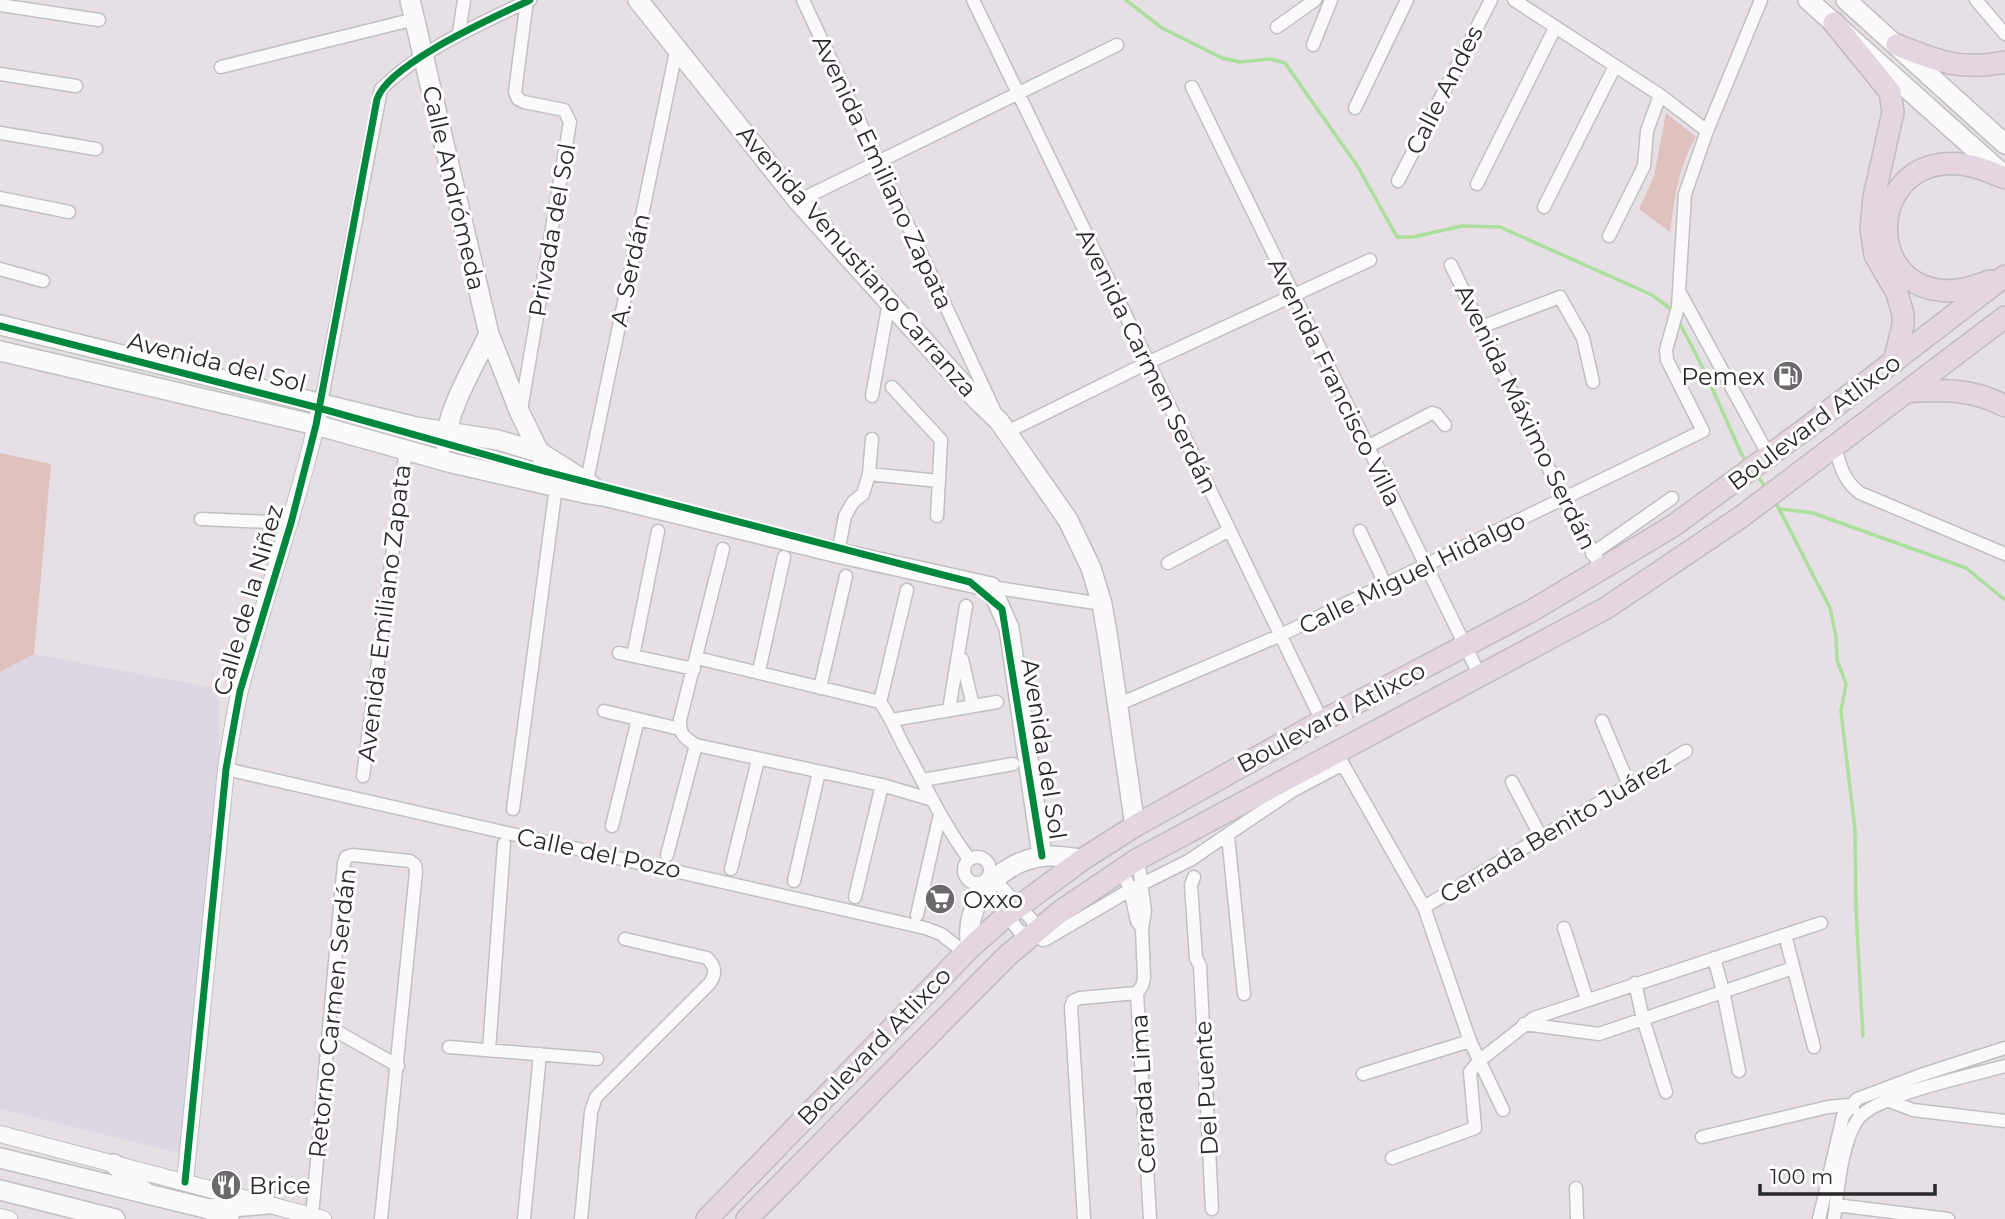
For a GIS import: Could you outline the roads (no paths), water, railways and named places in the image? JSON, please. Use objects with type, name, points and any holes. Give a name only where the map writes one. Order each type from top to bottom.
[{"type":"main road","name":"Avenida Venustiano Carranza","points":[[638,0],[798,201],[1003,426],[1068,520],[1091,568],[1102,604],[1135,826]]},
{"type":"main road","points":[[1808,0],[2005,177]]},
{"type":"main road","points":[[1846,0],[2005,144]]},
{"type":"main road","name":"Calle Andrómeda","points":[[413,9],[489,334],[520,413],[541,453]]},
{"type":"main road","points":[[1834,23],[1890,92],[1893,101],[1893,112],[1874,197],[1871,229],[1875,255],[1897,292],[1903,314],[1894,362]]},
{"type":"main road","points":[[1897,45],[1947,64],[1990,65],[2005,62]]},
{"type":"main road","points":[[2005,177],[1963,165],[1944,164],[1925,169],[1908,179],[1896,193],[1888,211],[1885,232],[1890,252],[1901,270],[1917,283],[1937,290],[1957,291],[2005,275]]},
{"type":"main road","name":"Boulevard Atlixco","points":[[707,1219],[968,950],[1013,911],[1083,859],[1135,826],[1322,721],[1533,610],[1597,561],[1674,526],[1894,362],[2005,275]]},
{"type":"main road","name":"Boulevard Atlixco","points":[[747,1219],[1008,955],[1061,911],[1130,864],[1340,759],[1480,676],[1606,608],[1741,517],[2005,317]]},
{"type":"main road","name":"Avenida del Sol","points":[[0,325],[416,427],[498,440],[541,453],[592,490]]},
{"type":"main road","points":[[452,463],[447,452],[446,432],[459,397],[489,334]]},
{"type":"main road","name":"Avenida del Sol","points":[[0,351],[316,425],[452,463],[556,487],[592,490],[838,553],[991,587],[1009,628],[1042,856],[1083,859]]},
{"type":"main road","points":[[1906,392],[1970,391],[2005,405]]},
{"type":"main road","points":[[530,480],[540,470],[541,453]]},
{"type":"main road","points":[[968,950],[972,912],[987,881],[1009,868],[1042,856]]},
{"type":"main road","points":[[0,1158],[145,1193],[229,1219]]},
{"type":"main road","points":[[114,1164],[145,1193]]},
{"type":"main road","points":[[0,1191],[91,1216],[115,1219]]},
{"type":"main road","points":[[207,1214],[267,1205]]},
{"type":"street","points":[[459,33],[464,0]]},
{"type":"street","name":"Avenida Emiliano Zapata","points":[[803,0],[1003,426]]},
{"type":"street","name":"Avenida Carmen Serdán","points":[[973,0],[1322,721]]},
{"type":"street","points":[[1277,27],[1315,0]]},
{"type":"street","points":[[1313,45],[1331,0]]},
{"type":"street","points":[[1355,108],[1407,0]]},
{"type":"street","name":"Calle Andes","points":[[1398,181],[1491,0]]},
{"type":"street","points":[[1514,0],[1660,95],[1707,131]]},
{"type":"street","points":[[1761,0],[1707,131],[1685,194],[1679,291],[1766,458]]},
{"type":"street","points":[[1976,0],[2005,34]]},
{"type":"street","name":"Calle de la Niñez","points":[[185,1182],[226,769],[240,691],[291,523],[321,403],[377,99],[388,81],[423,56],[459,33],[528,1]]},
{"type":"street","name":"Privada del Sol","points":[[520,413],[570,122],[564,110],[524,102],[515,92],[528,1]]},
{"type":"street","points":[[0,5],[99,20]]},
{"type":"street","points":[[221,67],[413,9]]},
{"type":"street","points":[[1477,184],[1555,28]]},
{"type":"street","points":[[798,201],[1117,45]]},
{"type":"street","name":"A. Serdán","points":[[592,490],[677,47]]},
{"type":"street","points":[[1544,207],[1615,66]]},
{"type":"street","points":[[0,74],[76,86]]},
{"type":"street","name":"Avenida Francisco Villa","points":[[1192,87],[1480,676]]},
{"type":"street","points":[[1609,236],[1644,166],[1647,131],[1660,95]]},
{"type":"street","points":[[0,133],[96,149]]},
{"type":"street","points":[[0,198],[69,212]]},
{"type":"street","points":[[1003,426],[1370,260]]},
{"type":"street","name":"Avenida Máximo Serdán","points":[[1451,265],[1564,500],[1597,561]]},
{"type":"street","points":[[0,270],[43,281]]},
{"type":"street","name":"Calle Miguel Hidalgo","points":[[1117,705],[1281,635],[1386,586],[1703,431],[1667,360],[1666,350],[1678,307],[1679,291]]},
{"type":"street","points":[[1480,327],[1560,297],[1583,338],[1593,382]]},
{"type":"street","points":[[872,396],[890,302]]},
{"type":"street","points":[[892,387],[941,440],[937,516]]},
{"type":"street","points":[[1367,447],[1432,413],[1445,425]]},
{"type":"street","points":[[838,553],[845,516],[853,502],[863,494],[869,474],[872,439]]},
{"type":"street","points":[[1835,446],[1841,471],[1849,485],[1860,493],[2005,554]]},
{"type":"street","name":"Avenida Emiliano Zapata","points":[[363,776],[406,450]]},
{"type":"street","points":[[869,474],[939,481]]},
{"type":"street","points":[[513,809],[556,487]]},
{"type":"street","points":[[1597,561],[1672,498]]},
{"type":"street","points":[[201,519],[291,523]]},
{"type":"street","points":[[633,656],[658,531]]},
{"type":"street","points":[[1168,563],[1228,531]]},
{"type":"street","points":[[1360,531],[1386,586]]},
{"type":"street","points":[[723,549],[680,720],[680,729],[685,739],[696,745],[882,785],[933,800]]},
{"type":"street","points":[[760,671],[784,557]]},
{"type":"street","points":[[820,688],[846,576]]},
{"type":"street","name":"Avenida del Sol","points":[[991,587],[1102,604]]},
{"type":"street","points":[[880,702],[907,590]]},
{"type":"street","points":[[949,710],[966,606]]},
{"type":"street","points":[[960,652],[973,706]]},
{"type":"street","points":[[619,653],[760,671],[880,702],[940,814],[969,859]]},
{"type":"street","points":[[892,720],[997,702]]},
{"type":"street","points":[[604,711],[680,729]]},
{"type":"street","points":[[612,825],[638,719]]},
{"type":"street","points":[[1602,722],[1629,785]]},
{"type":"street","points":[[667,855],[696,745]]},
{"type":"street","name":"Cerrada Benito Juárez","points":[[1424,907],[1686,751]]},
{"type":"street","points":[[1340,759],[1424,907],[1470,1041],[1503,1110]]},
{"type":"street","points":[[731,869],[758,760]]},
{"type":"street","points":[[923,780],[1013,764]]},
{"type":"street","name":"Calle del Pozo","points":[[226,769],[925,928],[942,933],[968,950]]},
{"type":"street","points":[[987,881],[1013,911],[1032,921],[1033,934],[1040,939],[1046,939],[1136,887],[1190,860],[1317,771]]},
{"type":"street","points":[[794,881],[819,772]]},
{"type":"street","points":[[1512,782],[1541,837]]},
{"type":"street","points":[[855,897],[882,785]]},
{"type":"street","points":[[917,915],[940,814]]},
{"type":"street","points":[[1228,835],[1244,994]]},
{"type":"street","points":[[489,1050],[504,844]]},
{"type":"street","name":"Retorno Carmen Serdán","points":[[318,1217],[329,1027],[344,863],[346,857],[353,855],[410,861],[415,865],[416,872],[381,1219]]},
{"type":"street","points":[[977,856],[985,859],[990,866],[987,881],[972,882],[965,876],[964,867],[969,859],[977,856]]},
{"type":"street","name":"Del Puente","points":[[1190,860],[1194,877],[1199,884],[1204,958],[1200,966],[1212,1209]]},
{"type":"street","name":"Cerrada Lima","points":[[1130,864],[1145,911],[1142,928],[1144,978],[1137,993],[1150,1219]]},
{"type":"street","name":"Cerrada Lima","points":[[1130,864],[1136,887]]},
{"type":"street","points":[[1392,1158],[1475,1128],[1469,1075],[1479,1061],[1534,1018],[1821,923]]},
{"type":"street","points":[[1564,928],[1587,1000]]},
{"type":"street","points":[[1785,934],[1814,1047]]},
{"type":"street","points":[[580,1219],[591,1112],[596,1097],[710,983],[715,974],[714,965],[707,958],[625,939]]},
{"type":"street","points":[[1714,958],[1739,1071]]},
{"type":"street","points":[[1524,1024],[1599,1034],[1793,968]]},
{"type":"street","points":[[1635,983],[1643,1019],[1666,1092]]},
{"type":"street","points":[[1084,1219],[1071,1007],[1073,1001],[1080,998],[1137,993]]},
{"type":"street","points":[[329,1027],[398,1066]]},
{"type":"street","points":[[1363,1074],[1470,1041]]},
{"type":"street","points":[[449,1047],[597,1059]]},
{"type":"street","points":[[1819,1219],[1843,1116],[1850,1105],[1857,1099],[1921,1075],[2005,1048]]},
{"type":"street","points":[[524,1219],[540,1054]]},
{"type":"street","points":[[1834,1219],[1848,1138],[1860,1116],[1887,1100],[2005,1066]]},
{"type":"street","points":[[1887,1100],[1913,1110],[2005,1121]]},
{"type":"street","points":[[1850,1105],[1860,1116]]},
{"type":"street","points":[[1702,1137],[1828,1107],[1850,1105]]},
{"type":"street","points":[[0,1134],[318,1217]]},
{"type":"street","points":[[1576,1188],[1577,1219]]},
{"type":"street","points":[[1836,1205],[1948,1219]]},
{"type":"street","points":[[0,1217],[9,1219]]},
{"type":"waterway","points":[[1126,0],[1162,28],[1222,58],[1240,62],[1270,59],[1285,63],[1358,167],[1397,237],[1413,237],[1462,226],[1500,227],[1652,295],[1672,310]]},
{"type":"waterway","points":[[1678,320],[1748,464]]},
{"type":"waterway","points":[[1757,476],[1767,489]]},
{"type":"waterway","points":[[1775,501],[1830,608],[1837,660],[1846,684],[1841,711],[1855,830],[1856,911],[1863,1036]]},
{"type":"waterway","points":[[1781,509],[1813,513],[1966,568],[2005,600]]},
{"type":"place","name":"Pemex","points":[[1788,376]]},
{"type":"place","name":"Oxxo","points":[[940,899]]},
{"type":"place","name":"Brice","points":[[226,1185]]}]
